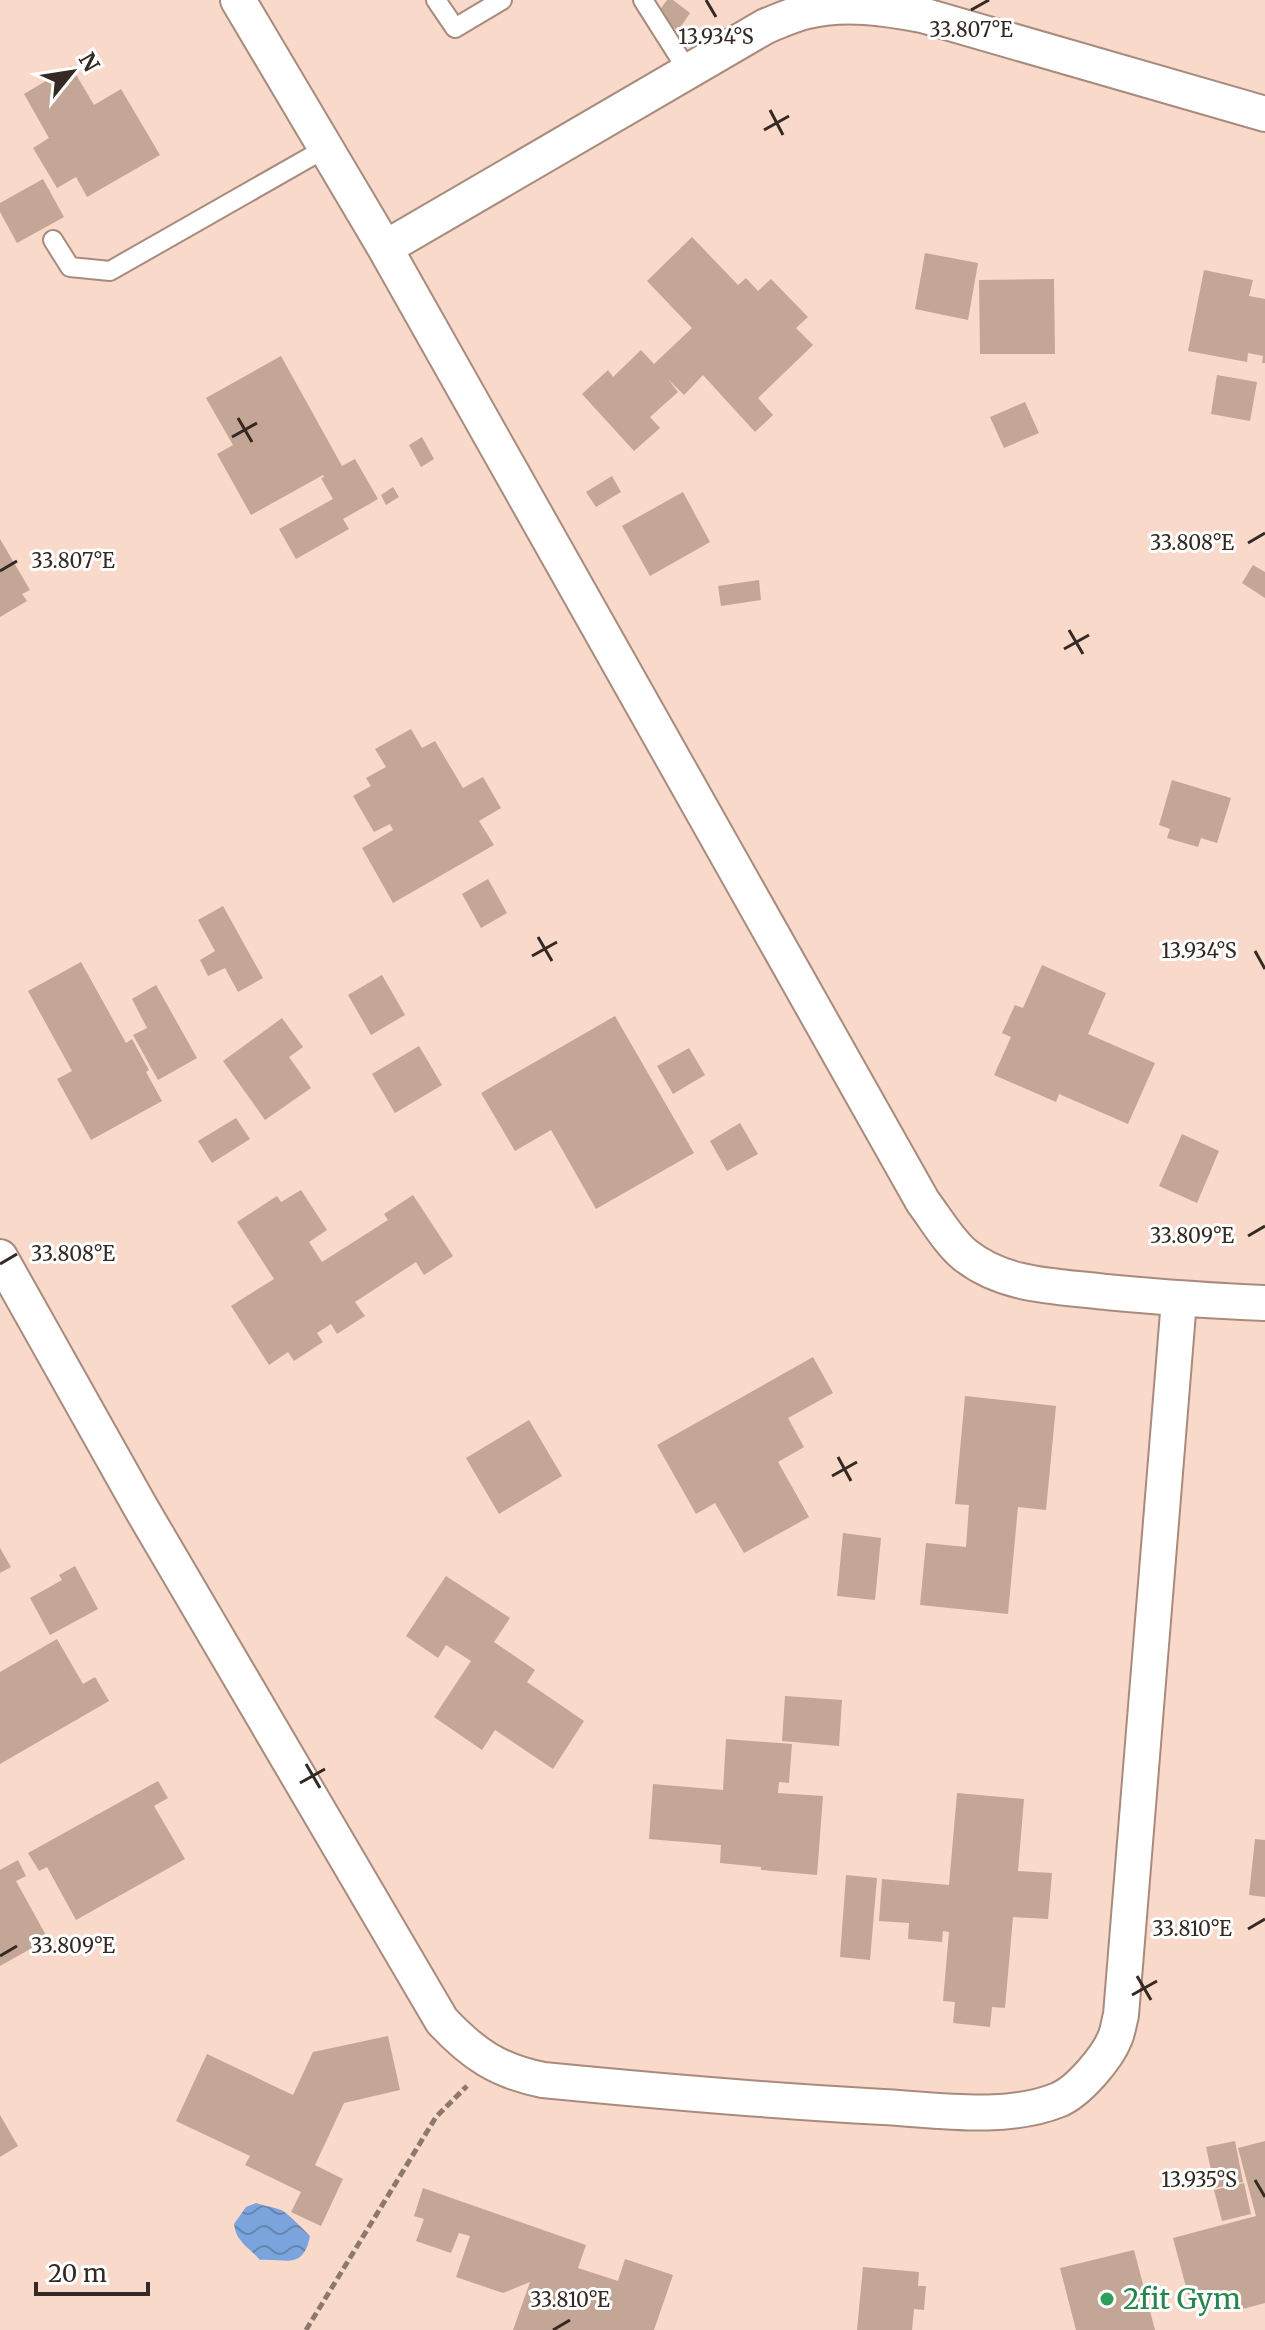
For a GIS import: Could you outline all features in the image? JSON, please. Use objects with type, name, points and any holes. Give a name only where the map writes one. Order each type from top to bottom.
[{"type":"street","points":[[238,0],[385,248],[923,1202],[943,1230],[964,1254],[996,1274],[1025,1283],[1179,1300],[1265,1303]]},
{"type":"street","points":[[385,248],[766,26],[807,11],[883,7],[922,15],[1265,114]]},
{"type":"street","points":[[0,1257],[149,1521],[442,2021],[466,2046],[491,2063],[518,2075],[558,2081],[761,2101],[979,2113],[1038,2107],[1062,2098],[1093,2070],[1115,2039],[1121,2015],[1179,1300]]},
{"type":"lane","points":[[436,0],[455,28],[502,0]]},
{"type":"lane","points":[[643,0],[688,71]]},
{"type":"lane","points":[[53,240],[70,267],[110,271],[326,148]]},
{"type":"path","points":[[306,2330],[436,2117],[491,2063]]},
{"type":"water","points":[[256,2203],[284,2212],[310,2236],[303,2254],[285,2261],[260,2260],[240,2240],[234,2224],[246,2207]]},
{"type":"building","points":[[667,0],[673,0],[690,13],[678,31],[656,15]]},
{"type":"building","points":[[71,66],[94,105],[121,89],[160,155],[87,197],[76,177],[57,188],[33,148],[49,138],[24,94]]},
{"type":"building","points":[[43,179],[64,217],[17,243],[0,212],[0,203]]},
{"type":"building","points":[[692,237],[738,285],[746,278],[758,291],[771,279],[808,317],[796,328],[813,345],[758,398],[773,415],[755,432],[703,375],[684,395],[668,379],[678,392],[650,417],[660,428],[634,451],[582,394],[608,370],[613,377],[641,350],[654,364],[692,328],[647,281]]},
{"type":"building","points":[[925,253],[978,263],[968,320],[915,309]]},
{"type":"building","points":[[1204,270],[1253,280],[1249,296],[1265,299],[1265,363],[1262,363],[1263,356],[1248,353],[1247,362],[1188,351]]},
{"type":"building","points":[[1054,279],[1055,354],[980,354],[979,280]]},
{"type":"building","points":[[281,356],[342,466],[355,459],[378,499],[343,519],[349,529],[296,559],[279,529],[333,499],[321,478],[323,475],[251,515],[217,454],[233,445],[206,398]]},
{"type":"building","points":[[1217,375],[1257,382],[1250,421],[1211,414]]},
{"type":"building","points":[[1025,402],[1039,433],[1004,448],[990,417]]},
{"type":"building","points":[[422,437],[434,459],[421,467],[409,445]]},
{"type":"building","points":[[612,476],[621,492],[596,507],[586,492]]},
{"type":"building","points":[[393,487],[399,497],[386,505],[381,495]]},
{"type":"building","points":[[683,492],[710,542],[650,576],[622,526]]},
{"type":"building","points":[[0,539],[30,590],[22,594],[27,601],[0,617]]},
{"type":"building","points":[[1253,565],[1265,572],[1265,598],[1242,583]]},
{"type":"building","points":[[759,580],[761,600],[721,606],[718,586]]},
{"type":"building","points":[[411,729],[422,748],[435,741],[463,788],[483,777],[501,808],[479,821],[494,845],[393,903],[362,848],[393,830],[390,824],[374,832],[353,796],[371,786],[366,778],[386,767],[375,749]]},
{"type":"building","points":[[1172,780],[1231,798],[1217,843],[1201,838],[1198,847],[1167,838],[1170,829],[1159,825]]},
{"type":"building","points":[[488,879],[507,913],[481,928],[462,894]]},
{"type":"building","points":[[223,906],[263,978],[238,992],[225,968],[208,976],[200,960],[215,951],[198,920]]},
{"type":"building","points":[[81,962],[126,1043],[132,1039],[162,1101],[91,1140],[57,1079],[72,1071],[28,991]]},
{"type":"building","points":[[1042,965],[1106,993],[1088,1034],[1155,1063],[1128,1124],[1059,1094],[1056,1102],[994,1075],[1011,1037],[1002,1033],[1015,1005],[1023,1008]]},
{"type":"building","points":[[382,975],[405,1015],[371,1035],[348,995]]},
{"type":"building","points":[[156,985],[197,1058],[158,1080],[133,1035],[147,1028],[132,999]]},
{"type":"building","points":[[615,1016],[694,1153],[596,1209],[551,1130],[515,1151],[481,1093]]},
{"type":"building","points":[[282,1018],[303,1047],[289,1057],[311,1088],[265,1120],[223,1061]]},
{"type":"building","points":[[419,1046],[442,1085],[395,1113],[372,1074]]},
{"type":"building","points":[[689,1048],[705,1075],[673,1094],[657,1066]]},
{"type":"building","points":[[236,1118],[250,1139],[212,1163],[198,1141]]},
{"type":"building","points":[[740,1123],[758,1154],[727,1171],[710,1141]]},
{"type":"building","points":[[1182,1134],[1219,1151],[1197,1203],[1159,1186]]},
{"type":"building","points":[[301,1190],[327,1230],[309,1242],[322,1262],[388,1220],[384,1214],[413,1195],[453,1256],[424,1275],[416,1262],[355,1302],[365,1316],[337,1334],[331,1324],[317,1333],[323,1342],[294,1361],[288,1352],[269,1365],[231,1306],[274,1279],[237,1222],[277,1196],[281,1202]]},
{"type":"building","points":[[813,1357],[833,1393],[788,1418],[804,1447],[778,1462],[809,1517],[744,1553],[715,1503],[696,1514],[657,1445]]},
{"type":"building","points":[[965,1396],[1056,1406],[1046,1510],[1018,1507],[1008,1614],[920,1605],[926,1543],[966,1547],[969,1505],[955,1504]]},
{"type":"building","points":[[529,1420],[562,1476],[499,1514],[466,1458]]},
{"type":"building","points":[[843,1533],[881,1538],[875,1600],[837,1596]]},
{"type":"building","points":[[0,1548],[11,1567],[0,1573]]},
{"type":"building","points":[[75,1566],[98,1609],[50,1635],[30,1598],[62,1580],[59,1575]]},
{"type":"building","points":[[446,1576],[510,1618],[494,1642],[535,1670],[527,1682],[584,1721],[553,1769],[495,1730],[482,1750],[434,1717],[471,1661],[446,1645],[438,1658],[406,1636]]},
{"type":"building","points":[[57,1639],[83,1684],[95,1677],[109,1701],[0,1764],[0,1672]]},
{"type":"building","points":[[785,1696],[842,1700],[839,1746],[782,1741]]},
{"type":"building","points":[[726,1739],[792,1744],[789,1783],[779,1782],[778,1793],[823,1796],[817,1875],[720,1863],[721,1845],[649,1839],[653,1784],[723,1790]]},
{"type":"building","points":[[158,1781],[168,1798],[154,1806],[185,1859],[76,1920],[47,1867],[39,1871],[28,1853]]},
{"type":"building","points":[[957,1793],[1024,1799],[1018,1871],[1052,1873],[1048,1919],[1013,1917],[1005,2008],[992,2007],[990,2027],[953,2023],[955,2002],[943,2001],[949,1932],[943,1931],[942,1942],[908,1939],[909,1923],[879,1921],[882,1879],[949,1885]]},
{"type":"building","points":[[1255,1839],[1265,1840],[1265,1897],[1249,1895]]},
{"type":"building","points":[[18,1860],[26,1876],[16,1881],[48,1939],[0,1966],[0,1870]]},
{"type":"building","points":[[846,1875],[877,1878],[870,1960],[840,1957]]},
{"type":"building","points":[[388,2036],[400,2090],[344,2103],[315,2165],[343,2179],[321,2226],[291,2212],[301,2192],[245,2165],[250,2156],[176,2121],[207,2054],[293,2095],[313,2052]]},
{"type":"building","points":[[0,2115],[18,2146],[0,2157]]},
{"type":"building","points":[[1235,2141],[1243,2182],[1215,2188],[1206,2147]]},
{"type":"building","points":[[1265,2141],[1265,2303],[1235,2311],[1231,2295],[1191,2306],[1173,2238],[1256,2216],[1238,2148]]},
{"type":"building","points":[[1244,2183],[1251,2214],[1222,2221],[1214,2190]]},
{"type":"building","points":[[423,2188],[586,2245],[578,2268],[618,2281],[625,2259],[673,2275],[654,2330],[513,2330],[530,2282],[503,2293],[456,2277],[470,2236],[459,2233],[451,2253],[416,2241],[424,2219],[414,2216]]},
{"type":"building","name":"2fit Gym","points":[[1134,2250],[1155,2330],[1076,2330],[1060,2268]]},
{"type":"building","points":[[863,2267],[919,2272],[918,2286],[926,2286],[924,2310],[914,2309],[912,2330],[857,2330]]},
{"type":"place","name":"2fit Gym","points":[[1107,2299]]}]
